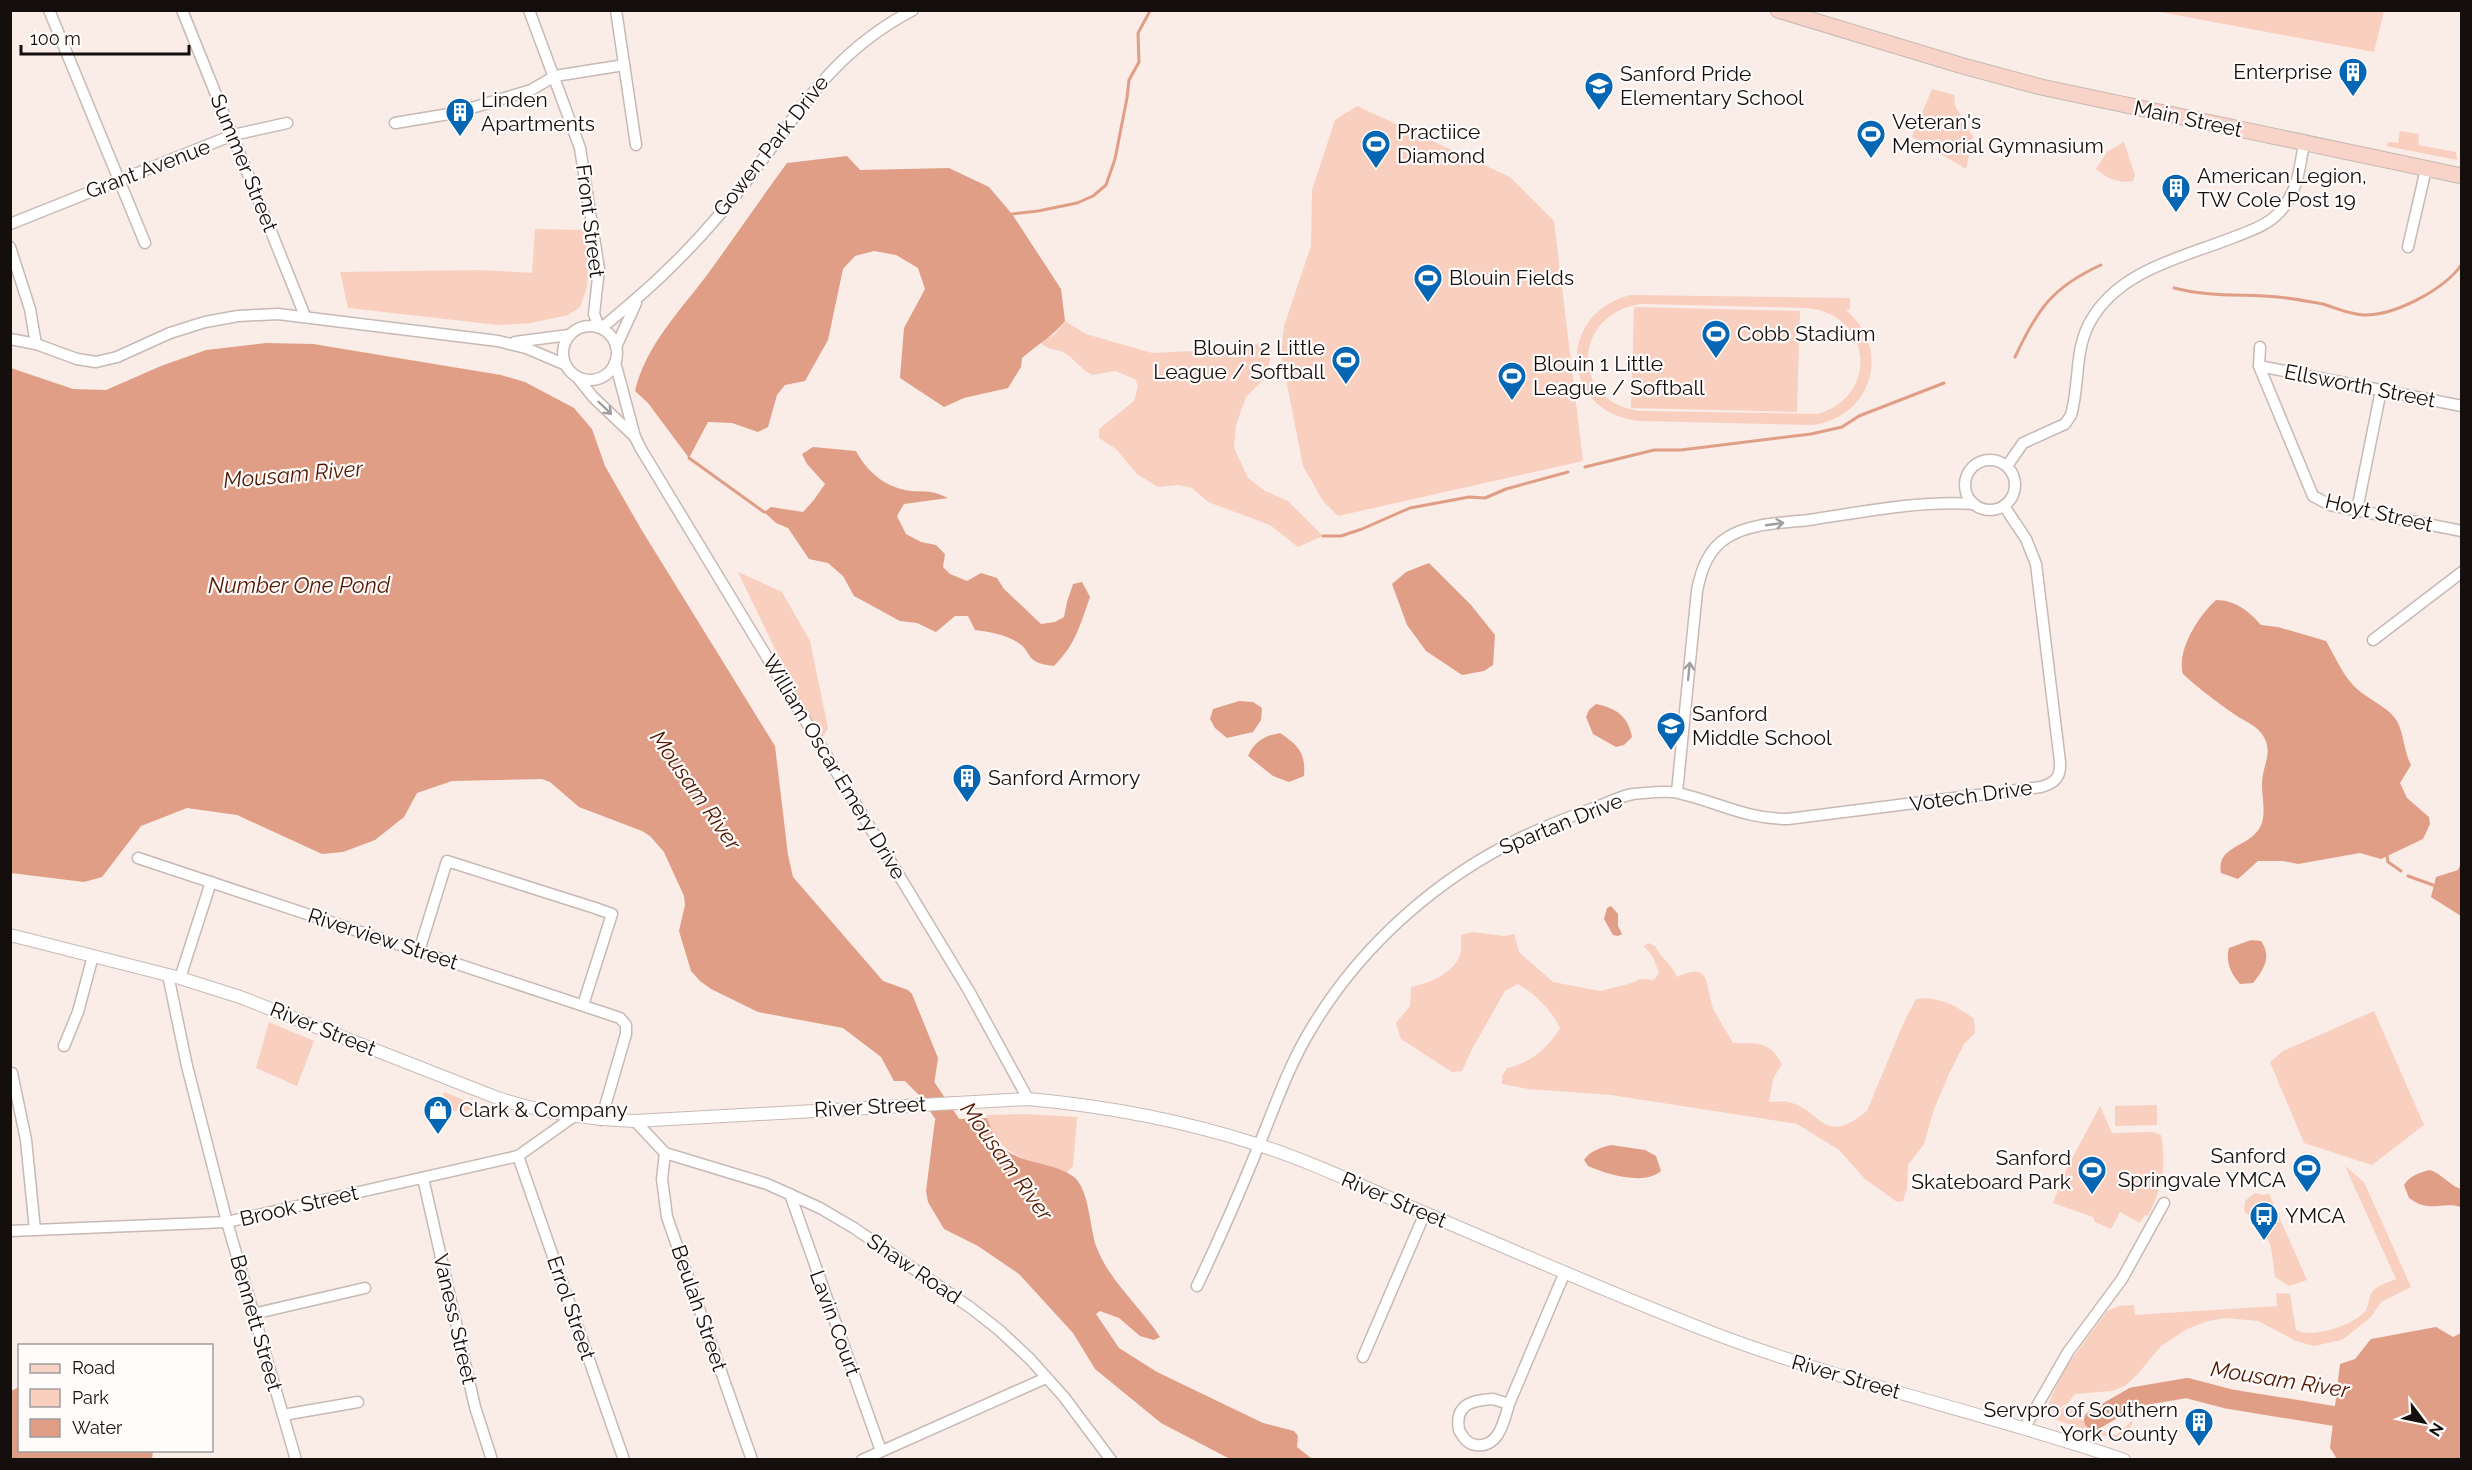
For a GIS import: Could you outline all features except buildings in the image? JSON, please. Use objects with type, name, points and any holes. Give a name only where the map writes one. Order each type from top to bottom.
[{"type":"main road","name":"Main Street","points":[[1779,10],[2041,87],[2462,176]]},
{"type":"street","points":[[49,10],[146,243]]},
{"type":"street","name":"Summer Street","points":[[182,10],[305,316]]},
{"type":"street","name":"Front Street","points":[[529,10],[576,133],[583,162],[599,268],[594,314],[600,328]]},
{"type":"street","points":[[616,10],[636,145]]},
{"type":"street","name":"Gowen Park Drive","points":[[600,328],[640,295],[736,194],[828,74],[867,39],[913,10]]},
{"type":"street","points":[[395,123],[455,112],[508,97],[531,90],[555,76],[624,65]]},
{"type":"street","name":"Grant Avenue","points":[[10,224],[233,135],[287,123]]},
{"type":"street","points":[[2007,466],[2023,443],[2065,423],[2071,415],[2081,344],[2090,322],[2115,290],[2151,269],[2254,229],[2275,216],[2283,208],[2294,188],[2304,143]]},
{"type":"street","points":[[2408,247],[2426,169]]},
{"type":"street","points":[[10,247],[27,297],[36,344]]},
{"type":"street","name":"Gowen Park Drive","points":[[616,347],[625,323],[640,295]]},
{"type":"street","name":"Front Street","points":[[573,332],[597,297]]},
{"type":"street","points":[[10,339],[36,344],[77,359],[96,362],[117,357],[170,333],[205,322],[252,315],[305,316],[509,343],[566,365],[576,376],[584,380],[602,378],[615,362],[616,347],[609,333],[600,328],[587,326],[573,332],[509,343]]},
{"type":"street","points":[[566,365],[563,351],[573,332]]},
{"type":"street","name":"Hoyt Street","points":[[2260,347],[2259,366],[2310,493],[2320,501],[2462,531]]},
{"type":"street","name":"William Oscar Emery Drive","points":[[615,362],[635,437]]},
{"type":"street","name":"Ellsworth Street","points":[[2259,366],[2462,406]]},
{"type":"street","name":"William Oscar Emery Drive","points":[[576,376],[593,397],[635,437],[969,991],[1028,1100]]},
{"type":"street","points":[[2357,510],[2381,390]]},
{"type":"street","points":[[1989,460],[2007,466],[2016,484],[2013,496],[2004,506],[1985,510],[1969,499],[1965,487],[1968,474],[1972,469],[1982,461],[1989,460]]},
{"type":"street","points":[[1677,792],[1697,591],[1707,558],[1718,544],[1729,536],[1762,526],[1921,504],[1974,504]]},
{"type":"street","name":"Votech Drive","points":[[1677,792],[1746,815],[1788,819],[2052,784],[2060,774],[2060,762],[2036,564],[2026,539],[2004,506]]},
{"type":"street","points":[[2373,640],[2462,572]]},
{"type":"street","name":"Spartan Drive","points":[[1197,1286],[1299,1052],[1335,991],[1389,931],[1432,894],[1494,850],[1568,816],[1632,795],[1677,792]]},
{"type":"street","name":"Riverview Street","points":[[138,858],[620,1018],[626,1025],[626,1034],[601,1120]]},
{"type":"street","points":[[418,951],[447,861],[612,914],[583,1005]]},
{"type":"street","points":[[174,977],[211,882]]},
{"type":"street","name":"River Street","points":[[10,935],[174,977],[259,1004],[495,1096],[532,1109],[573,1117],[635,1121],[1028,1100],[1126,1111],[1185,1124],[1259,1145],[1778,1358],[1863,1384],[2025,1427],[2124,1460]]},
{"type":"street","points":[[64,1046],[78,1012],[93,956]]},
{"type":"street","name":"Bennett Street","points":[[174,977],[187,1066],[227,1222],[296,1460]]},
{"type":"street","points":[[12,1073],[27,1148],[35,1230]]},
{"type":"street","name":"Brook Street","points":[[10,1231],[227,1222],[518,1156],[573,1117]]},
{"type":"street","points":[[635,1121],[665,1153]]},
{"type":"street","name":"Shaw Road","points":[[665,1153],[755,1180],[790,1194],[854,1228],[971,1308],[1008,1338],[1046,1378],[1111,1460]]},
{"type":"street","name":"Beulah Street","points":[[665,1153],[662,1186],[667,1217],[752,1460]]},
{"type":"street","name":"Errol Street","points":[[518,1156],[624,1460]]},
{"type":"street","name":"Vaness Street","points":[[423,1178],[475,1407],[492,1460]]},
{"type":"street","name":"Lavin Court","points":[[790,1194],[881,1451]]},
{"type":"street","points":[[2025,1427],[2068,1352],[2122,1279],[2164,1203]]},
{"type":"street","points":[[1363,1357],[1425,1213]]},
{"type":"street","points":[[1509,1404],[1493,1399],[1469,1403],[1461,1413],[1458,1424],[1465,1439],[1478,1445],[1492,1441],[1501,1429],[1509,1404],[1565,1272]]},
{"type":"street","points":[[254,1314],[365,1288]]},
{"type":"street","points":[[862,1460],[1046,1378]]},
{"type":"street","points":[[283,1415],[358,1402]]},
{"type":"green space","points":[[2384,10],[2374,52],[2155,11]]},
{"type":"green space","points":[[1932,89],[1954,95],[1955,106],[1973,137],[1966,169],[1912,137]]},
{"type":"green space","name":"Blouin Fields","points":[[1357,106],[1510,177],[1554,221],[1583,461],[1338,516],[1323,501],[1303,466],[1281,353],[1284,326],[1311,246],[1312,190],[1335,120]]},
{"type":"green space","points":[[2400,131],[2419,134],[2418,145],[2456,152],[2457,160],[2386,146],[2389,142],[2398,143]]},
{"type":"green space","points":[[2124,142],[2135,175],[2133,181],[2113,180],[2096,169],[2107,152]]},
{"type":"green space","points":[[535,229],[585,230],[589,267],[587,287],[580,307],[568,315],[531,323],[498,325],[348,308],[340,272],[482,270],[532,273]]},
{"type":"green space","points":[[1631,295],[1850,298],[1850,309],[1846,310],[1860,326],[1869,343],[1872,361],[1869,379],[1862,395],[1850,409],[1834,419],[1813,425],[1640,421],[1614,414],[1594,401],[1582,383],[1577,362],[1579,341],[1589,321],[1606,305]],"holes":[[[1641,304],[1808,308],[1829,314],[1845,325],[1856,340],[1860,356],[1859,374],[1852,390],[1838,404],[1818,414],[1640,411],[1617,405],[1601,392],[1591,376],[1588,358],[1591,340],[1601,324],[1618,311]]]},
{"type":"green space","name":"Cobb Stadium","points":[[1634,307],[1800,311],[1797,412],[1631,408]]},
{"type":"green space","points":[[1065,321],[1086,334],[1152,353],[1234,349],[1265,342],[1272,352],[1266,377],[1246,397],[1236,425],[1234,448],[1248,478],[1265,491],[1288,501],[1323,536],[1298,547],[1270,525],[1208,502],[1192,488],[1178,485],[1158,487],[1137,474],[1116,449],[1099,438],[1099,429],[1134,401],[1138,386],[1135,379],[1115,371],[1092,375],[1063,352],[1047,348],[1040,342],[1055,334]]},
{"type":"green space","points":[[738,572],[782,592],[810,641],[828,728],[820,743]]},
{"type":"green space","points":[[1473,932],[1504,936],[1514,934],[1519,952],[1553,982],[1600,991],[1640,979],[1654,980],[1659,973],[1653,957],[1644,946],[1648,943],[1655,946],[1677,977],[1697,972],[1702,974],[1708,985],[1714,1010],[1733,1043],[1761,1044],[1777,1056],[1782,1064],[1773,1079],[1769,1102],[1788,1102],[1799,1106],[1831,1126],[1852,1122],[1867,1111],[1916,999],[1939,1000],[1962,1010],[1974,1019],[1975,1033],[1964,1044],[1949,1074],[1934,1109],[1924,1144],[1908,1165],[1907,1188],[1903,1201],[1897,1202],[1865,1179],[1839,1150],[1797,1124],[1611,1095],[1529,1089],[1502,1084],[1502,1076],[1507,1068],[1538,1054],[1560,1028],[1542,1003],[1518,984],[1505,991],[1462,1071],[1452,1072],[1401,1039],[1396,1023],[1410,1006],[1411,987],[1433,980],[1452,967],[1461,953],[1461,935]]},
{"type":"green space","points":[[2374,1011],[2424,1125],[2372,1165],[2304,1143],[2270,1062],[2283,1051]]},
{"type":"green space","points":[[269,1022],[314,1041],[297,1086],[256,1068]]},
{"type":"green space","points":[[444,1092],[472,1103],[473,1109],[458,1113],[457,1110],[452,1112],[452,1115],[439,1118],[437,1111]]},
{"type":"green space","points":[[2157,1105],[2157,1125],[2115,1126],[2115,1106]]},
{"type":"green space","points":[[2100,1106],[2112,1133],[2152,1132],[2161,1135],[2163,1167],[2160,1187],[2148,1216],[2145,1215],[2140,1223],[2120,1212],[2111,1229],[2095,1222],[2093,1217],[2053,1203],[2065,1172]]},
{"type":"green space","points":[[1025,1114],[1077,1117],[1073,1166],[1066,1173],[1016,1155],[997,1139],[990,1129],[987,1115]]},
{"type":"green space","points":[[2345,1166],[2364,1182],[2411,1287],[2381,1302],[2371,1317],[2342,1340],[2314,1346],[2296,1341],[2258,1321],[2225,1318],[2208,1321],[2187,1329],[2161,1346],[2125,1386],[2112,1391],[2075,1394],[2067,1404],[2049,1413],[2045,1411],[2064,1370],[2107,1311],[2119,1306],[2134,1305],[2135,1315],[2277,1306],[2276,1293],[2290,1294],[2296,1330],[2303,1332],[2322,1332],[2333,1329],[2361,1316],[2375,1289],[2396,1279]]},
{"type":"green space","points":[[2255,1193],[2269,1194],[2307,1280],[2289,1286],[2275,1277],[2271,1247],[2263,1228],[2244,1211],[2245,1201]]},
{"type":"green space","points":[[2067,1406],[2075,1407],[2076,1416],[2095,1429],[2116,1435],[2133,1420],[2126,1443],[2050,1418],[2052,1414]]},
{"type":"water","points":[[847,156],[860,170],[949,168],[989,187],[1012,214],[1061,289],[1065,321],[1022,358],[1021,367],[1008,388],[964,398],[944,407],[900,378],[904,328],[925,289],[918,268],[896,255],[874,251],[855,256],[843,269],[828,340],[805,381],[785,385],[777,395],[768,427],[758,432],[732,423],[708,422],[689,458],[648,403],[635,391],[647,359],[665,329],[707,275],[787,163]]},
{"type":"water","name":"Number One Pond","points":[[266,343],[313,344],[501,375],[525,382],[574,408],[592,429],[605,466],[641,529],[775,746],[788,855],[793,877],[883,981],[908,990],[912,994],[938,1058],[934,1085],[927,1089],[914,1090],[908,1081],[894,1081],[881,1057],[843,1028],[758,1012],[711,989],[700,981],[691,971],[679,931],[685,905],[684,896],[664,852],[650,836],[642,831],[579,807],[550,782],[542,779],[452,781],[417,793],[404,817],[375,840],[343,852],[322,854],[237,815],[187,808],[141,826],[102,877],[84,882],[11,873],[11,368],[73,389],[106,390],[161,366],[206,350]]},
{"type":"water","points":[[813,447],[856,451],[866,466],[886,483],[903,490],[930,492],[948,498],[904,504],[897,516],[906,534],[921,542],[936,545],[945,554],[943,567],[950,574],[967,581],[981,573],[997,578],[1004,589],[1041,624],[1055,622],[1064,617],[1073,584],[1082,582],[1090,597],[1068,650],[1054,666],[1044,665],[1033,660],[1022,646],[1012,639],[975,630],[968,616],[955,616],[936,632],[917,623],[900,621],[854,596],[843,576],[828,563],[809,559],[788,528],[776,523],[764,512],[771,507],[803,512],[813,501],[825,484],[807,464],[802,454]]},
{"type":"water","points":[[1429,563],[1471,605],[1495,635],[1493,665],[1484,671],[1462,675],[1426,651],[1407,625],[1392,584],[1406,572]]},
{"type":"water","points":[[2216,600],[2223,600],[2241,607],[2261,625],[2278,627],[2326,641],[2353,685],[2393,716],[2399,726],[2411,765],[2400,783],[2407,798],[2429,817],[2430,824],[2423,839],[2381,859],[2360,853],[2298,864],[2283,861],[2258,861],[2238,879],[2221,873],[2223,857],[2254,835],[2262,823],[2264,810],[2262,782],[2268,749],[2259,730],[2214,700],[2183,674],[2183,655],[2190,634]]},
{"type":"water","points":[[1239,701],[1253,702],[1262,708],[1261,720],[1253,732],[1227,738],[1215,728],[1210,719],[1213,709]]},
{"type":"water","points":[[1596,704],[1610,708],[1624,718],[1632,737],[1624,745],[1616,747],[1593,734],[1586,717],[1589,710]]},
{"type":"water","points":[[1280,733],[1300,750],[1304,761],[1304,776],[1289,782],[1273,776],[1248,756],[1261,740]]},
{"type":"water","points":[[2461,863],[2461,916],[2431,897],[2436,877],[2458,870]]},
{"type":"water","points":[[1611,906],[1618,914],[1618,926],[1622,934],[1618,936],[1613,935],[1604,919],[1607,908]]},
{"type":"water","points":[[2251,940],[2261,941],[2266,952],[2265,963],[2253,983],[2240,984],[2230,967],[2229,948]]},
{"type":"water","points":[[987,1118],[996,1140],[1003,1148],[1022,1158],[1065,1172],[1079,1183],[1086,1199],[1096,1246],[1102,1259],[1160,1337],[1154,1340],[1140,1336],[1119,1318],[1100,1311],[1096,1314],[1119,1348],[1157,1372],[1263,1423],[1294,1431],[1298,1436],[1297,1447],[1312,1459],[1230,1459],[1161,1423],[1095,1369],[1073,1333],[1019,1274],[978,1246],[944,1229],[928,1202],[926,1191],[935,1120]]},
{"type":"water","points":[[1611,1145],[1645,1150],[1656,1156],[1661,1171],[1645,1178],[1635,1178],[1615,1175],[1588,1166],[1584,1160],[1590,1154],[1599,1148]]},
{"type":"water","points":[[2430,1170],[2461,1189],[2461,1207],[2423,1205],[2409,1198],[2404,1185],[2415,1175]]},
{"type":"water","points":[[2436,1327],[2453,1337],[2461,1333],[2461,1459],[2337,1459],[2330,1448],[2340,1364],[2355,1359],[2371,1339]]},
{"type":"water","points":[[18,1388],[18,1452],[153,1452],[152,1459],[11,1459],[11,1391]]},
{"type":"waterway","points":[[1012,214],[1077,203],[1093,196],[1106,185],[1115,159],[1129,80],[1139,62],[1138,33],[1150,11]]},
{"type":"waterway","points":[[2174,288],[2213,294],[2289,298],[2363,315],[2389,311],[2417,300],[2443,283],[2462,264]]},
{"type":"waterway","points":[[2015,357],[2039,313],[2058,291],[2084,273],[2101,265]]},
{"type":"waterway","points":[[1585,467],[1654,450],[1681,450],[1811,434],[1842,427],[1859,416],[1944,383]]},
{"type":"waterway","points":[[689,458],[764,512]]},
{"type":"waterway","points":[[1323,536],[1341,536],[1410,508],[1469,497],[1485,498],[1506,489],[1568,472]]},
{"type":"waterway","points":[[2387,856],[2388,862],[2401,871]]},
{"type":"waterway","points":[[2408,876],[2433,885]]},
{"type":"waterway","name":"Mousam River","points":[[909,1071],[927,1089],[962,1141]]},
{"type":"waterway","name":"Mousam River","points":[[2094,1420],[2134,1397],[2187,1388],[2229,1399],[2334,1416],[2360,1415]]},
{"type":"place","name":"Enterprise","points":[[2353,98]]},
{"type":"place","name":"Sanford Pride Elementary School","points":[[1599,112]]},
{"type":"place","name":"Linden Apartments","points":[[460,138]]},
{"type":"place","name":"Veteran's Memorial Gymnasium","points":[[1871,160]]},
{"type":"place","name":"Practiice Diamond","points":[[1376,170]]},
{"type":"place","name":"American Legion, TW Cole Post 19","points":[[2176,214]]},
{"type":"place","name":"Blouin Fields","points":[[1428,304]]},
{"type":"place","name":"Cobb Stadium","points":[[1716,360]]},
{"type":"place","name":"Blouin 2 Little League / Softball","points":[[1346,386]]},
{"type":"place","name":"Blouin 1 Little League / Softball","points":[[1512,402]]},
{"type":"place","name":"Sanford Middle School","points":[[1671,752]]},
{"type":"place","name":"Sanford Armory","points":[[967,804]]},
{"type":"place","name":"Clark & Company","points":[[438,1136]]},
{"type":"place","name":"Sanford Springvale YMCA","points":[[2307,1194]]},
{"type":"place","name":"Sanford Skateboard Park","points":[[2092,1196]]},
{"type":"place","name":"YMCA","points":[[2264,1242]]},
{"type":"place","name":"Servpro of Southern York County","points":[[2199,1448]]}]
